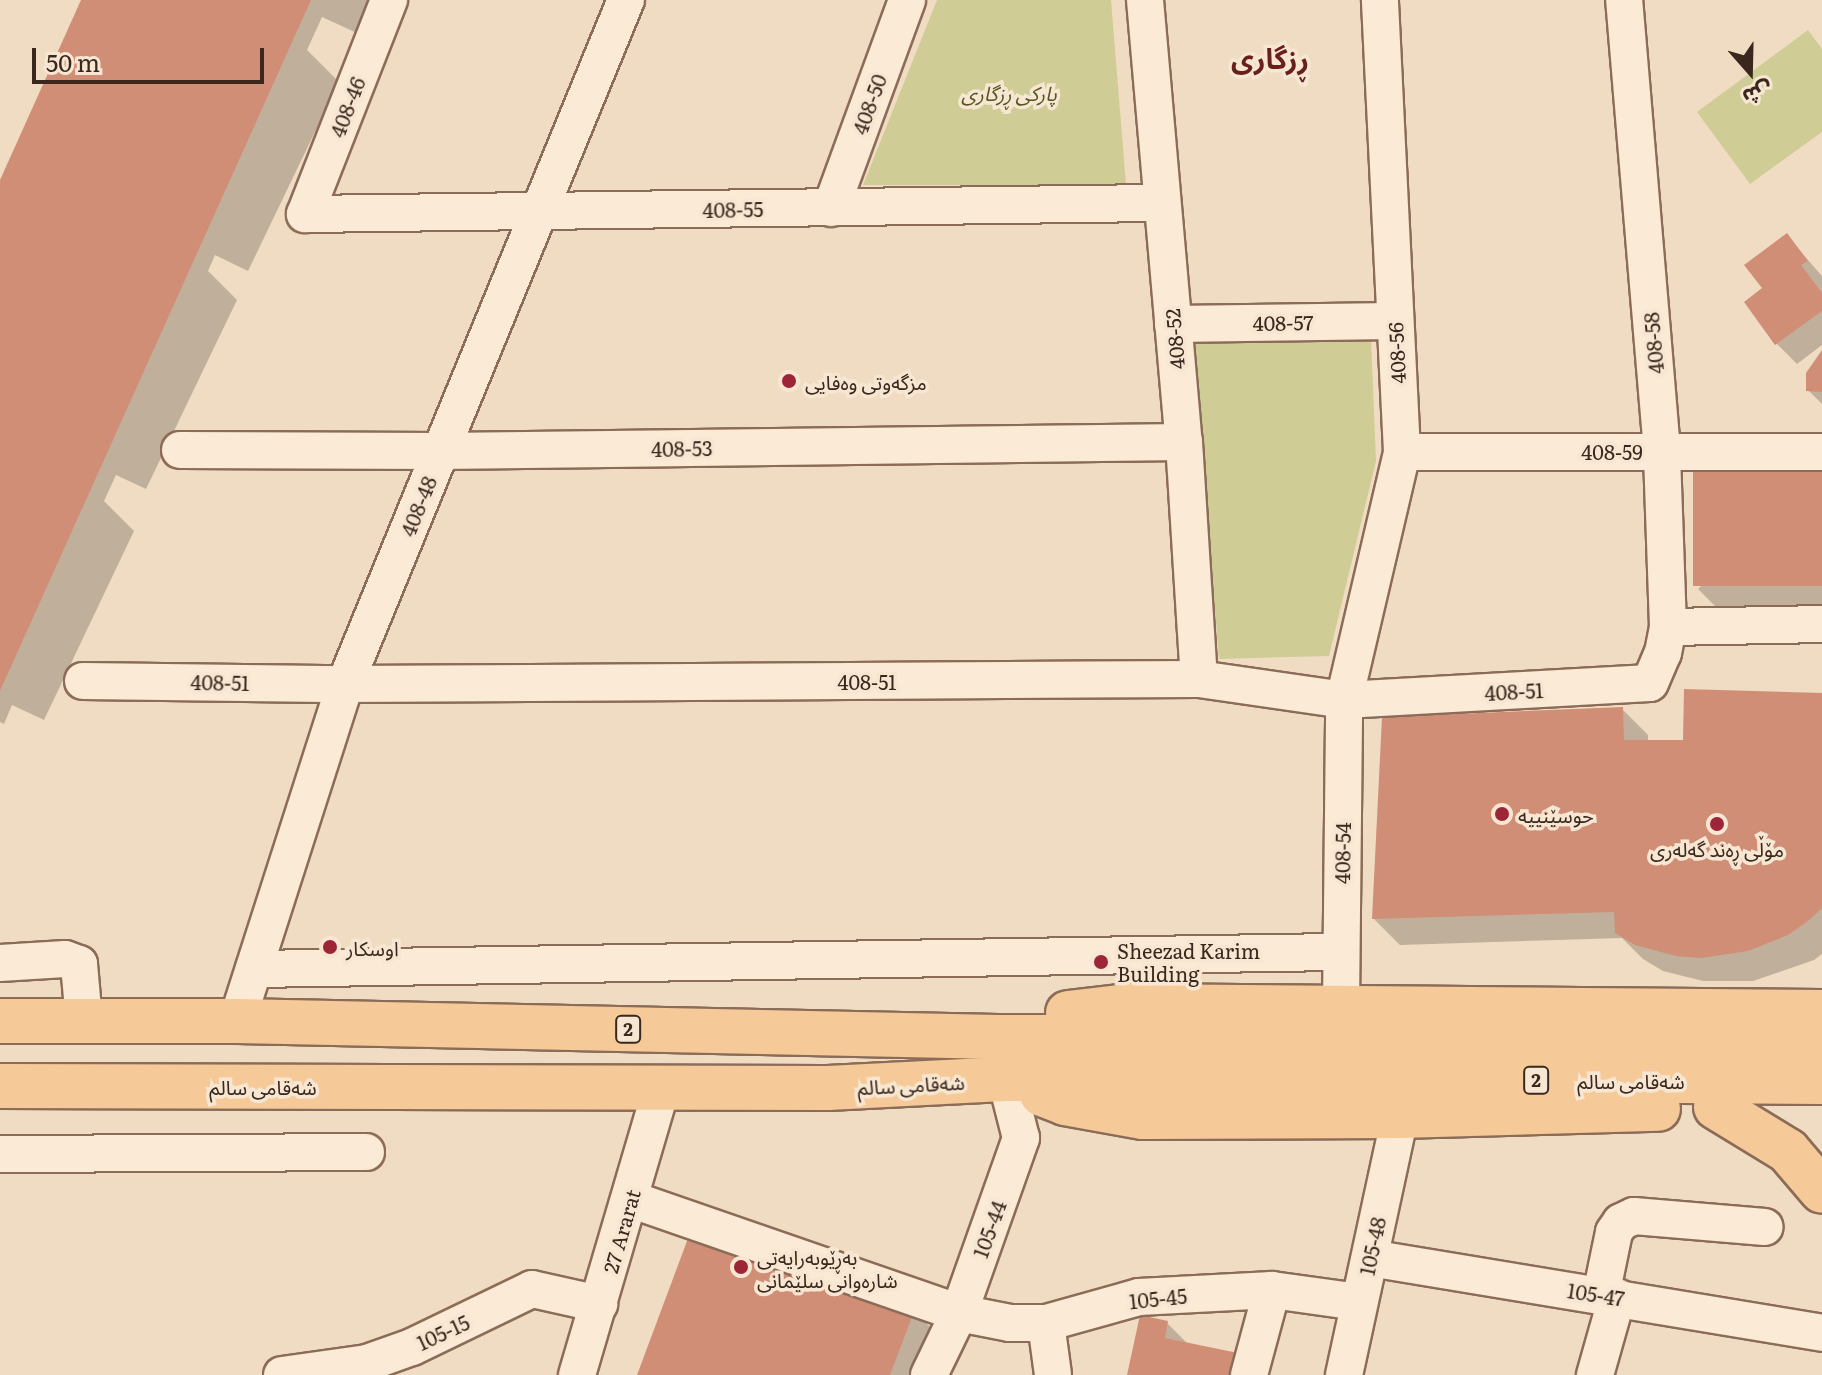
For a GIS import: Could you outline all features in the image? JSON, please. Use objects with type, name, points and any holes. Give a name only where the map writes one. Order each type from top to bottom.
[{"type":"main road","points":[[1728,1012],[1822,987]]},
{"type":"main road","points":[[998,1037],[1049,1015],[1128,1006],[1822,1012]]},
{"type":"main road","name":"شەقامی سالم","points":[[0,1021],[237,1021],[998,1037],[1253,1057],[1822,1082]]},
{"type":"main road","name":"شەقامی سالم","points":[[0,1086],[828,1088],[1006,1079],[1253,1057],[1822,1045]]},
{"type":"main road","points":[[1006,1079],[1065,1103],[1143,1117],[1400,1116],[1822,1105]]},
{"type":"main road","points":[[1716,1107],[1788,1151],[1822,1191]]},
{"type":"street","name":"408-46","points":[[305,214],[389,0]]},
{"type":"street","name":"408-48","points":[[237,1021],[345,684],[626,0]]},
{"type":"street","name":"408-50","points":[[831,208],[907,0]]},
{"type":"street","name":"408-52","points":[[1145,0],[1184,442],[1199,679]]},
{"type":"street","name":"408-56","points":[[1344,700],[1402,452],[1380,0]]},
{"type":"street","name":"408-58","points":[[1624,0],[1662,451],[1668,627],[1663,653],[1650,683]]},
{"type":"street","name":"408-55","points":[[305,214],[1161,203]]},
{"type":"street","name":"408-57","points":[[1173,324],[1394,321]]},
{"type":"street","name":"408-53","points":[[180,450],[441,451],[1184,442]]},
{"type":"street","name":"408-59","points":[[1402,452],[1822,452]]},
{"type":"street","points":[[1668,627],[1822,624]]},
{"type":"street","name":"408-51","points":[[83,681],[345,684],[1199,679],[1344,700],[1650,683]]},
{"type":"street","name":"408-54","points":[[1341,1006],[1344,700]]},
{"type":"street","points":[[254,969],[1341,952]]},
{"type":"street","points":[[0,963],[65,959],[79,964],[83,974],[84,1021]]},
{"type":"street","name":"105-44","points":[[929,1375],[959,1313],[1021,1138],[1006,1079]]},
{"type":"street","name":"27 Ararat","points":[[577,1375],[662,1087]]},
{"type":"street","name":"105-48","points":[[1344,1375],[1400,1116]]},
{"type":"street","points":[[0,1154],[366,1152]]},
{"type":"street","name":"105-45","points":[[630,1199],[959,1313],[1010,1323],[1046,1323],[1139,1297],[1272,1290],[1359,1302]]},
{"type":"street","points":[[1595,1375],[1609,1296],[1614,1232],[1621,1222],[1634,1216],[1765,1227]]},
{"type":"street","name":"105-47","points":[[1370,1258],[1822,1333]]},
{"type":"street","name":"105-15","points":[[282,1375],[367,1363],[412,1347],[532,1289],[599,1304]]},
{"type":"street","points":[[1249,1375],[1272,1290]]},
{"type":"street","points":[[1046,1323],[1053,1375]]},
{"type":"green space","name":"پارکی ڕزگاری","points":[[937,0],[1111,0],[1126,185],[863,185]]},
{"type":"green space","points":[[1808,30],[1822,49],[1822,132],[1750,184],[1697,112]]},
{"type":"green space","points":[[1371,338],[1376,461],[1329,656],[1219,659],[1193,340]]},
{"type":"building","points":[[81,0],[311,0],[0,691],[0,180]]},
{"type":"building","points":[[1787,233],[1808,261],[1801,265],[1822,293],[1822,311],[1775,345],[1744,302],[1762,288],[1744,265]]},
{"type":"building","points":[[1822,350],[1822,392],[1806,391],[1806,373]]},
{"type":"building","points":[[1693,463],[1822,463],[1822,586],[1693,586]]},
{"type":"building","points":[[1684,689],[1822,693],[1822,908],[1808,921],[1788,935],[1748,951],[1701,958],[1676,956],[1635,945],[1615,933],[1614,912],[1372,919],[1382,717],[1623,707],[1624,740],[1683,740]]},
{"type":"building","name":"بەڕێوبەرایەتی شارەوانی سلێمانی","points":[[693,1225],[915,1309],[890,1375],[637,1375]]},
{"type":"building","points":[[1140,1315],[1168,1321],[1165,1338],[1238,1353],[1234,1375],[1127,1375]]},
{"type":"place","name":"مزگەوتی وەفایی","points":[[789,381]]},
{"type":"place","name":"حوسێنییە","points":[[1502,814]]},
{"type":"place","name":"مۆڵی ڕەند گەلەری","points":[[1717,824]]},
{"type":"place","name":"اوسكار","points":[[330,947]]},
{"type":"place","name":"Sheezad Karim Building","points":[[1101,962]]},
{"type":"place","name":"بەڕێوبەرایەتی شارەوانی سلێمانی","points":[[741,1267]]},
{"type":"district","name":"ڕزگاری","points":[[1270,57]]}]
